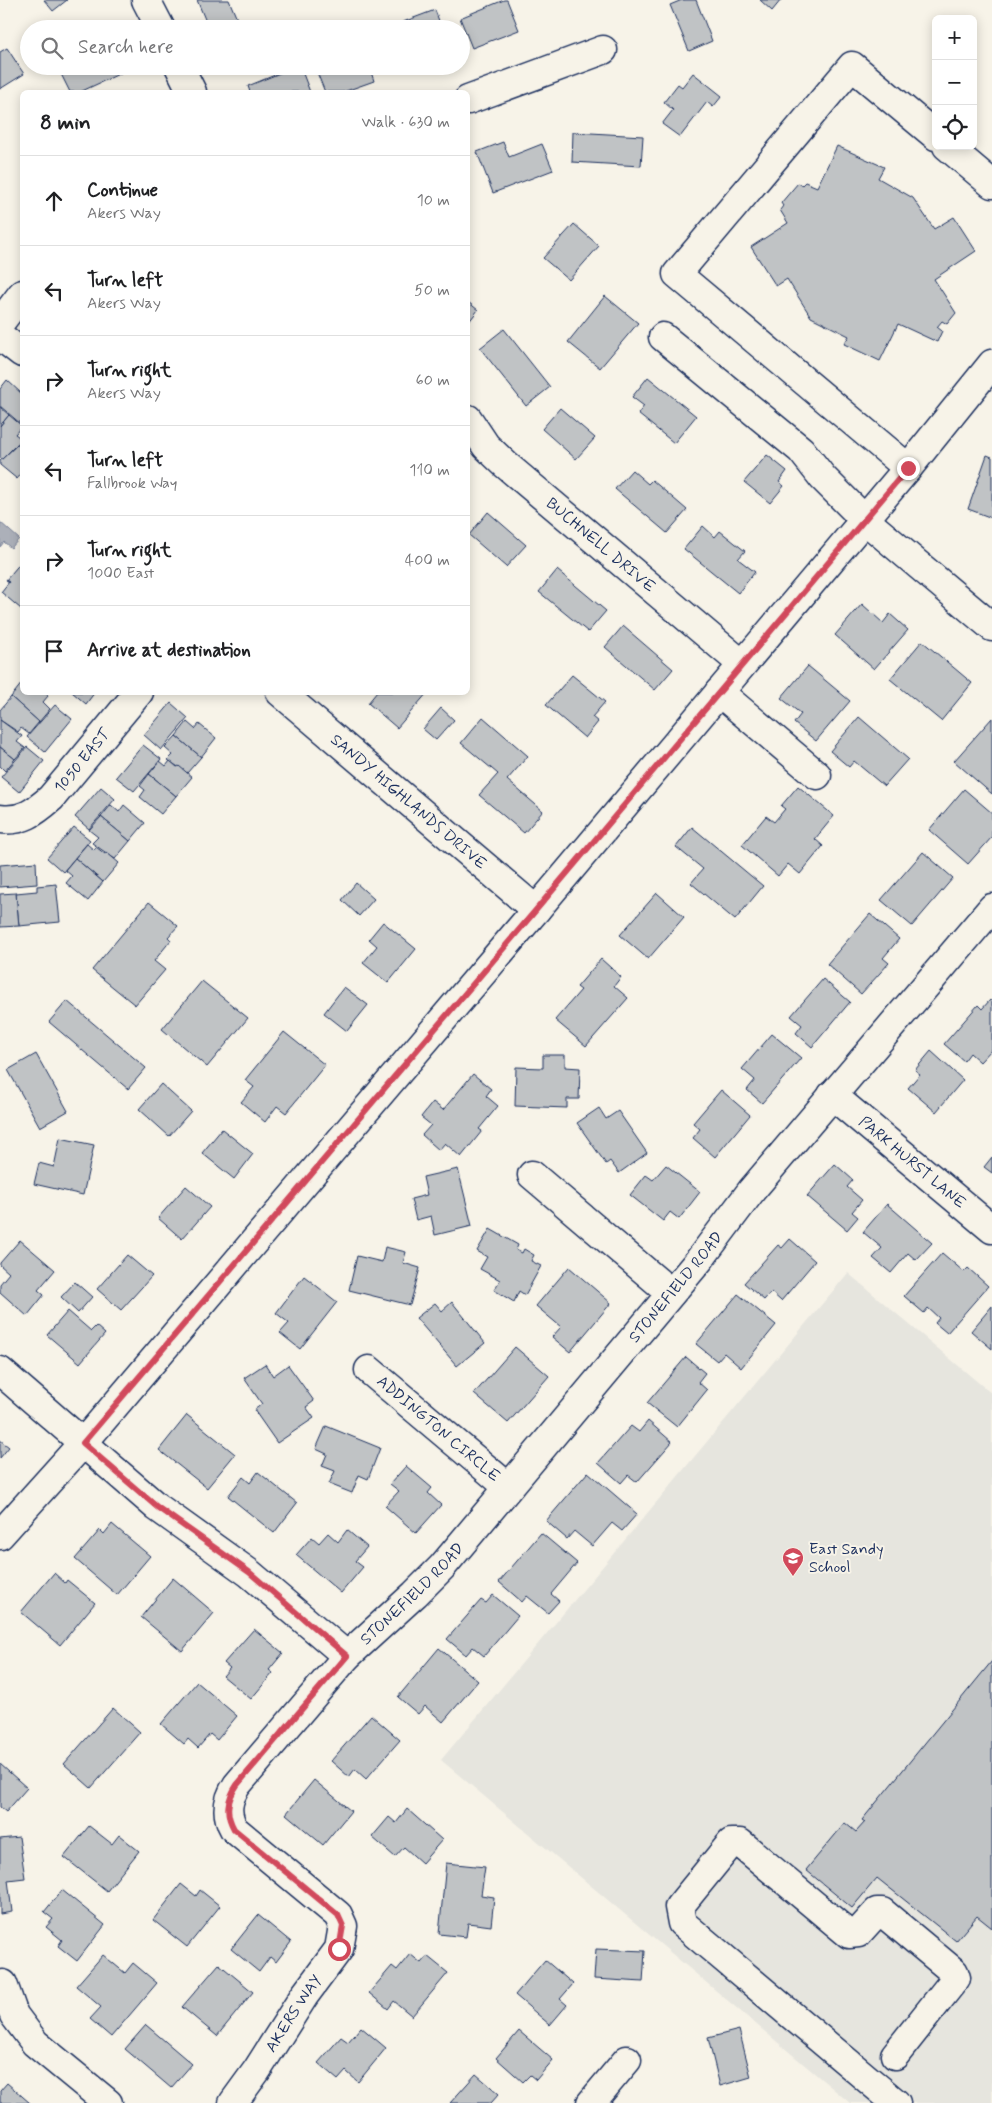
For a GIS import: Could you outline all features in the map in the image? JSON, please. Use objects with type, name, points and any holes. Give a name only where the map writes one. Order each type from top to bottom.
[{"type":"street","points":[[146,0],[156,20]]},
{"type":"street","points":[[470,99],[603,50]]},
{"type":"street","points":[[908,468],[677,274],[852,66],[932,133]]},
{"type":"street","points":[[184,75],[191,90]]},
{"type":"street","points":[[952,150],[992,184]]},
{"type":"street","points":[[0,323],[20,297]]},
{"type":"street","points":[[0,336],[20,351]]},
{"type":"street","points":[[663,337],[801,450],[823,478],[865,520],[992,627]]},
{"type":"street","points":[[0,1535],[83,1443],[536,910],[865,520],[992,364]]},
{"type":"street","name":"BUCHNELL DRIVE","points":[[470,422],[486,446],[506,464],[742,664]]},
{"type":"street","points":[[719,692],[817,775]]},
{"type":"street","name":"1050 EAST","points":[[10,819],[30,814],[51,798],[136,695]]},
{"type":"street","name":"SANDY HIGHLANDS DRIVE","points":[[287,695],[536,910]]},
{"type":"street","name":"STONEFIELD ROAD","points":[[347,1656],[442,1567],[700,1259],[752,1190],[992,908]]},
{"type":"street","name":"PARK HURST LANE","points":[[832,1095],[992,1229]]},
{"type":"street","points":[[532,1175],[671,1293]]},
{"type":"street","name":"ADDINGTON CIRCLE","points":[[370,1370],[508,1488]]},
{"type":"street","points":[[0,1371],[157,1507],[249,1572],[347,1656]]},
{"type":"street","name":"AKERS WAY","points":[[233,2103],[257,2070],[304,1996],[339,1949],[343,1926],[338,1915],[234,1829],[228,1819],[231,1795],[237,1785],[347,1656]]},
{"type":"street","points":[[896,2055],[956,1978],[954,1972],[882,1912],[877,1912],[858,1933],[849,1934],[740,1842],[731,1843],[679,1907],[682,1923],[896,2103]]},
{"type":"street","points":[[1,1985],[14,2015],[36,2043],[108,2103]]},
{"type":"street","points":[[591,2103],[627,2060]]},
{"type":"shaded area","points":[[0,522],[19,539],[11,548],[4,542],[0,547]]},
{"type":"shaded area","name":"East Sandy School","points":[[848,1273],[992,1394],[992,2103],[850,2103],[441,1760]]},
{"type":"building","points":[[44,0],[67,0],[53,11]]},
{"type":"building","points":[[197,0],[229,0],[237,19],[234,20],[205,20]]},
{"type":"building","points":[[507,0],[519,30],[472,48],[470,43],[470,20],[461,20],[460,18]]},
{"type":"building","points":[[682,0],[696,0],[712,41],[689,51],[670,5]]},
{"type":"building","points":[[760,0],[781,0],[772,11]]},
{"type":"building","points":[[435,10],[439,20],[408,20]]},
{"type":"building","points":[[7,48],[20,68],[20,75],[22,75],[0,89],[0,52]]},
{"type":"building","points":[[693,73],[722,96],[713,107],[707,102],[680,137],[662,124],[673,110],[664,102],[678,84],[682,87]]},
{"type":"building","points":[[62,75],[117,75],[84,90],[69,90]]},
{"type":"building","points":[[275,75],[303,75],[309,90],[249,90],[248,86]]},
{"type":"building","points":[[318,75],[372,75],[374,81],[349,90],[324,90]]},
{"type":"building","points":[[573,132],[643,136],[641,166],[572,162]]},
{"type":"building","points":[[503,142],[509,157],[542,144],[553,170],[493,193],[477,152]]},
{"type":"building","points":[[837,146],[884,167],[878,178],[913,198],[934,229],[954,217],[976,251],[934,279],[956,313],[947,324],[942,321],[937,327],[942,331],[937,342],[898,324],[880,361],[844,344],[849,336],[811,317],[787,279],[776,286],[751,247],[788,223],[780,210],[783,206],[781,203],[798,183],[802,185],[805,182],[817,187]]},
{"type":"building","points":[[574,224],[599,246],[569,280],[543,258]]},
{"type":"building","points":[[605,296],[638,323],[600,368],[568,342]]},
{"type":"building","points":[[470,304],[478,310],[470,320]]},
{"type":"building","points":[[504,329],[550,387],[526,406],[480,348]]},
{"type":"building","points":[[648,377],[696,416],[674,443],[638,414],[644,406],[632,397]]},
{"type":"building","points":[[7,380],[20,392],[20,423],[0,406],[0,389]]},
{"type":"building","points":[[0,407],[9,415],[0,426]]},
{"type":"building","points":[[560,408],[595,438],[576,459],[542,429]]},
{"type":"building","points":[[9,415],[20,424],[20,428],[15,434],[20,438],[20,441],[2,459],[0,458],[0,426]]},
{"type":"building","points":[[18,444],[20,446],[20,475],[17,479],[0,465],[0,461]]},
{"type":"building","points":[[767,455],[787,471],[779,482],[784,486],[770,503],[744,482]]},
{"type":"building","points":[[987,455],[992,457],[992,518],[968,509]]},
{"type":"building","points":[[632,470],[648,484],[652,480],[687,510],[667,533],[615,489]]},
{"type":"building","points":[[488,512],[526,545],[506,567],[470,536]]},
{"type":"building","points":[[703,526],[715,537],[720,531],[745,551],[738,559],[755,572],[738,593],[684,549]]},
{"type":"building","points":[[20,563],[20,608],[1,592],[9,582],[6,580]]},
{"type":"building","points":[[557,570],[606,611],[588,632],[539,592]]},
{"type":"building","points":[[862,604],[883,623],[890,614],[908,630],[874,669],[835,635]]},
{"type":"building","points":[[623,626],[673,669],[655,690],[605,647]]},
{"type":"building","points":[[922,641],[972,683],[941,721],[890,679]]},
{"type":"building","points":[[808,666],[850,701],[816,741],[794,723],[801,714],[781,698]]},
{"type":"building","points":[[572,675],[605,702],[592,717],[598,722],[585,738],[546,705]]},
{"type":"building","points":[[20,686],[20,695],[47,695],[43,702],[50,709],[39,722],[11,697]]},
{"type":"building","points":[[76,695],[93,695],[86,704]]},
{"type":"building","points":[[375,695],[425,695],[397,728],[368,703]]},
{"type":"building","points":[[11,697],[39,722],[29,734],[21,728],[18,732],[0,720],[0,710]]},
{"type":"building","points":[[171,703],[188,718],[161,750],[144,735]]},
{"type":"building","points":[[55,705],[72,719],[45,752],[27,737]]},
{"type":"building","points":[[441,708],[454,720],[436,740],[423,729]]},
{"type":"building","points":[[483,717],[528,756],[507,780],[543,811],[524,833],[479,795],[498,774],[461,743]]},
{"type":"building","points":[[859,717],[908,759],[884,786],[854,761],[849,767],[830,751]]},
{"type":"building","points":[[992,718],[992,794],[954,761]]},
{"type":"building","points":[[0,720],[22,736],[17,742],[25,748],[15,759],[0,747]]},
{"type":"building","points":[[187,722],[195,729],[199,724],[216,738],[201,757],[176,736]]},
{"type":"building","points":[[176,736],[201,757],[187,773],[168,760],[173,755],[165,748]]},
{"type":"building","points":[[143,745],[161,759],[134,791],[116,777]]},
{"type":"building","points":[[0,747],[15,759],[5,771],[0,766]]},
{"type":"building","points":[[27,747],[44,761],[19,792],[1,777]]},
{"type":"building","points":[[160,761],[166,766],[170,761],[192,777],[176,796],[149,774]]},
{"type":"building","points":[[149,774],[176,796],[161,814],[140,797],[145,790],[140,786]]},
{"type":"building","points":[[798,786],[834,816],[815,839],[823,846],[800,874],[788,864],[778,876],[742,845],[766,816],[774,822],[785,809],[781,806]]},
{"type":"building","points":[[101,787],[115,799],[89,829],[75,817]]},
{"type":"building","points":[[964,789],[992,813],[992,837],[968,864],[929,830]]},
{"type":"building","points":[[111,805],[119,812],[124,805],[145,823],[130,841],[101,817]]},
{"type":"building","points":[[101,817],[130,841],[115,859],[92,843],[98,837],[89,830]]},
{"type":"building","points":[[74,827],[90,840],[63,872],[47,858]]},
{"type":"building","points":[[692,827],[763,886],[735,920],[691,883],[703,869],[676,847]]},
{"type":"building","points":[[87,844],[94,850],[96,847],[105,854],[106,852],[119,863],[103,882],[75,858]]},
{"type":"building","points":[[923,852],[953,878],[912,926],[881,900]]},
{"type":"building","points":[[75,858],[103,882],[88,901],[66,883],[72,876],[65,870]]},
{"type":"building","points":[[36,862],[37,884],[0,887],[0,865]]},
{"type":"building","points":[[356,883],[374,899],[359,916],[342,900]]},
{"type":"building","points":[[56,884],[60,922],[19,926],[16,893],[37,891],[37,886]]},
{"type":"building","points":[[16,893],[19,926],[0,927],[0,894]]},
{"type":"building","points":[[657,893],[684,917],[648,959],[620,935]]},
{"type":"building","points":[[149,902],[178,926],[168,937],[171,940],[154,961],[165,970],[135,1005],[92,970]]},
{"type":"building","points":[[870,914],[899,939],[883,958],[889,963],[861,994],[827,964]]},
{"type":"building","points":[[383,922],[416,949],[388,983],[363,963],[377,946],[369,939]]},
{"type":"building","points":[[601,959],[621,977],[614,986],[628,998],[586,1046],[555,1020],[581,990],[577,987]]},
{"type":"building","points":[[823,979],[850,1002],[812,1047],[796,1033],[802,1025],[791,1016]]},
{"type":"building","points":[[202,981],[248,1018],[207,1067],[162,1029]]},
{"type":"building","points":[[344,987],[368,1005],[347,1031],[324,1013]]},
{"type":"building","points":[[990,1000],[992,1002],[992,1049],[980,1062],[970,1053],[964,1061],[944,1044],[978,1005],[982,1009]]},
{"type":"building","points":[[67,1001],[146,1068],[128,1089],[49,1022]]},
{"type":"building","points":[[284,1032],[325,1065],[286,1113],[277,1106],[265,1122],[241,1102],[254,1087],[245,1080]]},
{"type":"building","points":[[772,1034],[801,1058],[762,1103],[747,1090],[755,1080],[742,1069]]},
{"type":"building","points":[[931,1051],[963,1080],[936,1112],[908,1088],[920,1074],[915,1070]]},
{"type":"building","points":[[36,1054],[68,1111],[40,1127],[8,1070]]},
{"type":"building","points":[[543,1055],[565,1055],[565,1067],[580,1068],[579,1099],[567,1099],[567,1108],[515,1106],[516,1067],[543,1068]]},
{"type":"building","points":[[473,1074],[491,1089],[486,1096],[498,1106],[479,1129],[482,1131],[461,1157],[445,1143],[439,1150],[422,1135],[431,1125],[421,1117],[433,1102],[443,1110]]},
{"type":"building","points":[[161,1084],[191,1111],[169,1136],[139,1109]]},
{"type":"building","points":[[721,1090],[750,1115],[715,1157],[693,1138],[700,1129],[693,1123]]},
{"type":"building","points":[[599,1108],[606,1119],[618,1111],[647,1153],[619,1173],[610,1161],[606,1164],[577,1123]]},
{"type":"building","points":[[222,1129],[253,1154],[234,1179],[202,1153]]},
{"type":"building","points":[[60,1138],[94,1145],[83,1195],[34,1184],[39,1163],[54,1167]]},
{"type":"building","points":[[992,1157],[992,1173],[984,1167]]},
{"type":"building","points":[[835,1164],[853,1180],[847,1187],[862,1200],[852,1212],[858,1217],[847,1230],[807,1196]]},
{"type":"building","points":[[666,1165],[700,1192],[679,1219],[670,1212],[663,1221],[630,1195],[646,1175],[653,1180]]},
{"type":"building","points":[[458,1169],[472,1226],[435,1235],[431,1216],[416,1220],[411,1199],[427,1195],[423,1177]]},
{"type":"building","points":[[186,1186],[210,1207],[182,1239],[158,1218]]},
{"type":"building","points":[[887,1204],[932,1243],[916,1260],[908,1253],[891,1273],[873,1258],[882,1248],[863,1232]]},
{"type":"building","points":[[490,1229],[518,1245],[516,1250],[522,1253],[524,1249],[534,1255],[531,1261],[541,1266],[525,1295],[519,1291],[514,1302],[494,1290],[500,1280],[480,1269],[487,1257],[477,1251]]},
{"type":"building","points":[[790,1239],[815,1261],[781,1301],[771,1292],[764,1300],[744,1283],[778,1245],[782,1248]]},
{"type":"building","points":[[20,1240],[55,1270],[38,1290],[44,1295],[27,1316],[0,1292],[0,1284],[9,1273],[0,1263]]},
{"type":"building","points":[[385,1247],[406,1252],[403,1263],[420,1268],[410,1305],[349,1290],[357,1256],[382,1262]]},
{"type":"building","points":[[942,1253],[964,1272],[968,1268],[988,1286],[947,1333],[935,1323],[939,1318],[928,1308],[924,1313],[904,1296]]},
{"type":"building","points":[[127,1255],[152,1276],[121,1310],[97,1289]]},
{"type":"building","points":[[569,1267],[611,1303],[570,1352],[552,1337],[561,1327],[536,1306]]},
{"type":"building","points":[[304,1276],[337,1302],[300,1349],[280,1333],[289,1323],[276,1313]]},
{"type":"building","points":[[75,1282],[92,1297],[78,1313],[61,1297]]},
{"type":"building","points":[[738,1294],[776,1325],[741,1368],[724,1353],[717,1361],[696,1344]]},
{"type":"building","points":[[452,1302],[485,1343],[457,1366],[416,1318],[435,1303],[442,1311]]},
{"type":"building","points":[[992,1306],[992,1349],[971,1331]]},
{"type":"building","points":[[68,1311],[91,1331],[96,1326],[105,1334],[80,1363],[47,1335]]},
{"type":"building","points":[[515,1347],[549,1376],[508,1423],[474,1394]]},
{"type":"building","points":[[686,1357],[705,1373],[698,1382],[707,1390],[677,1427],[647,1403]]},
{"type":"building","points":[[265,1364],[273,1376],[288,1365],[314,1401],[306,1407],[314,1418],[277,1443],[254,1410],[262,1404],[244,1378]]},
{"type":"building","points":[[187,1415],[235,1454],[207,1488],[159,1450]]},
{"type":"building","points":[[648,1421],[672,1442],[637,1482],[628,1475],[621,1483],[598,1463],[631,1426],[639,1432]]},
{"type":"building","points":[[326,1426],[380,1448],[368,1479],[359,1475],[352,1493],[329,1484],[335,1471],[322,1466],[327,1454],[316,1449]]},
{"type":"building","points":[[0,1440],[9,1447],[0,1458]]},
{"type":"building","points":[[406,1466],[432,1488],[428,1493],[441,1505],[416,1533],[385,1506],[399,1491],[390,1484]]},
{"type":"building","points":[[258,1472],[297,1503],[274,1533],[228,1496],[243,1477],[250,1483]]},
{"type":"building","points":[[588,1472],[637,1514],[622,1531],[612,1523],[592,1546],[574,1531],[567,1539],[546,1521]]},
{"type":"building","points":[[112,1524],[150,1556],[117,1595],[75,1559],[100,1530],[104,1534]]},
{"type":"building","points":[[347,1530],[367,1547],[355,1561],[363,1567],[341,1593],[296,1555],[312,1537],[319,1543],[328,1533],[338,1542]]},
{"type":"building","points":[[541,1533],[577,1563],[551,1594],[559,1601],[548,1613],[527,1596],[522,1602],[499,1582]]},
{"type":"building","points":[[54,1573],[65,1583],[67,1580],[95,1603],[60,1645],[21,1612]]},
{"type":"building","points":[[173,1578],[214,1613],[182,1651],[141,1617]]},
{"type":"building","points":[[493,1595],[518,1616],[484,1656],[473,1647],[466,1655],[447,1639],[481,1600],[486,1603]]},
{"type":"building","points":[[254,1629],[283,1653],[269,1670],[273,1673],[251,1699],[223,1676],[230,1668],[224,1663]]},
{"type":"building","points":[[439,1648],[478,1681],[443,1722],[425,1706],[418,1714],[398,1697]]},
{"type":"building","points":[[992,1661],[992,1928],[977,1916],[956,1941],[877,1878],[852,1908],[806,1870],[845,1823],[856,1832],[865,1822],[862,1820]]},
{"type":"building","points":[[197,1682],[237,1716],[217,1740],[210,1734],[198,1748],[188,1739],[184,1744],[161,1724]]},
{"type":"building","points":[[113,1708],[140,1732],[91,1788],[64,1764]]},
{"type":"building","points":[[371,1715],[400,1740],[366,1779],[355,1769],[349,1777],[331,1761]]},
{"type":"building","points":[[0,1764],[27,1788],[6,1812],[0,1807]]},
{"type":"building","points":[[314,1780],[351,1811],[323,1845],[286,1814]]},
{"type":"building","points":[[407,1809],[442,1840],[422,1863],[404,1847],[395,1857],[372,1837],[389,1817],[396,1823]]},
{"type":"building","points":[[89,1826],[112,1844],[119,1835],[139,1851],[107,1891],[64,1857]]},
{"type":"building","points":[[19,1837],[25,1878],[8,1880],[12,1912],[0,1914],[0,1839]]},
{"type":"building","points":[[446,1863],[485,1867],[481,1895],[494,1897],[491,1926],[468,1923],[466,1937],[439,1934]]},
{"type":"building","points":[[181,1884],[196,1896],[200,1890],[220,1906],[187,1947],[153,1920]]},
{"type":"building","points":[[62,1890],[105,1925],[77,1961],[58,1946],[62,1940],[46,1927],[53,1919],[44,1912]]},
{"type":"building","points":[[258,1915],[291,1942],[276,1962],[270,1957],[259,1972],[231,1949]]},
{"type":"building","points":[[596,1949],[645,1951],[643,1982],[594,1979]]},
{"type":"building","points":[[410,1954],[421,1963],[427,1956],[448,1973],[412,2016],[394,2001],[388,2009],[369,1993],[392,1966],[397,1970]]},
{"type":"building","points":[[103,1955],[125,1973],[133,1963],[157,1983],[111,2037],[90,2019],[101,2007],[76,1986]]},
{"type":"building","points":[[545,1960],[573,1984],[560,1999],[567,2005],[550,2025],[515,1995]]},
{"type":"building","points":[[219,1964],[253,1992],[217,2036],[182,2007]]},
{"type":"building","points":[[146,2025],[192,2064],[171,2088],[125,2049]]},
{"type":"building","points":[[361,2027],[386,2048],[358,2082],[346,2071],[338,2080],[318,2063],[341,2037],[348,2042]]},
{"type":"building","points":[[739,2030],[751,2077],[720,2086],[708,2038]]},
{"type":"building","points":[[519,2031],[553,2060],[536,2080],[530,2075],[523,2082],[496,2058]]},
{"type":"building","points":[[476,2074],[499,2094],[491,2103],[450,2103]]},
{"type":"building","points":[[7,2083],[30,2103],[0,2103],[0,2091]]},
{"type":"place","name":"East Sandy School","points":[[793,1577]]},
{"type":"route","points":[[339,1949],[343,1926],[338,1915],[234,1829],[228,1819],[228,1807],[231,1795],[237,1785],[347,1656],[249,1572],[157,1507],[83,1443],[536,910],[908,468]]}]
